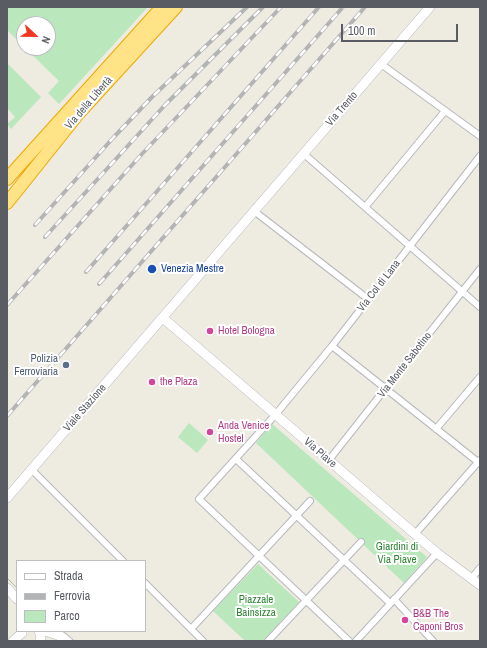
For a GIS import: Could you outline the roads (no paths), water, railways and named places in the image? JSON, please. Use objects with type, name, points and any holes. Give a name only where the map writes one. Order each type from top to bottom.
[{"type":"highway","name":"Via della Libertà","points":[[7,179],[162,7]]},
{"type":"highway","name":"Via della Libertà","points":[[7,203],[78,114],[176,7]]},
{"type":"highway","points":[[7,193],[78,114]]},
{"type":"street","name":"Via Trento","points":[[254,210],[430,7]]},
{"type":"street","points":[[381,64],[480,136]]},
{"type":"street","points":[[366,206],[445,110]]},
{"type":"street","points":[[304,154],[366,206],[409,248],[480,307]]},
{"type":"street","name":"Via Col di Lana","points":[[257,560],[199,499],[276,414],[332,346],[480,156]]},
{"type":"street","points":[[254,210],[368,299]]},
{"type":"street","name":"Viale Stazione","points":[[7,498],[163,318],[254,210]]},
{"type":"street","name":"Via Monte Sabotino","points":[[329,460],[386,390],[480,269]]},
{"type":"street","name":"Via Piave","points":[[163,318],[414,534],[480,585]]},
{"type":"street","points":[[332,346],[386,390],[479,461],[414,534]]},
{"type":"street","points":[[436,429],[480,377]]},
{"type":"street","points":[[236,459],[344,560],[392,601],[433,641]]},
{"type":"street","points":[[31,469],[122,560]]},
{"type":"street","points":[[191,629],[257,560],[310,501]]},
{"type":"street","points":[[268,641],[302,602],[361,542]]},
{"type":"street","points":[[356,641],[437,553]]},
{"type":"street","points":[[257,560],[302,602],[349,641]]},
{"type":"street","points":[[471,579],[480,568]]},
{"type":"street","points":[[146,584],[203,641]]},
{"type":"street","points":[[7,588],[16,597]]},
{"type":"street","points":[[49,632],[69,641]]},
{"type":"street","points":[[13,641],[22,635]]},
{"type":"tram line","points":[[7,578],[16,587]]},
{"type":"tram line","points":[[64,632],[74,641]]},
{"type":"railway","points":[[35,225],[152,97],[247,7]]},
{"type":"railway","points":[[45,237],[165,105],[263,7]]},
{"type":"railway","points":[[7,305],[141,155],[281,7]]},
{"type":"railway","points":[[86,272],[319,7]]},
{"type":"railway","points":[[99,284],[343,7]]},
{"type":"railway","points":[[7,416],[365,7]]},
{"type":"place","name":"Venezia Mestre","points":[[152,269]]},
{"type":"place","name":"Hotel Bologna","points":[[210,331]]},
{"type":"place","name":"Polizia Ferroviaria","points":[[66,365]]},
{"type":"place","name":"the Plaza","points":[[152,382]]},
{"type":"place","name":"Anda Venice Hostel","points":[[210,432]]},
{"type":"place","name":"B&B The Caponi Bros","points":[[405,620]]},
{"type":"park label","name":"Giardini di Via Piave","points":[[397,553]]},
{"type":"park label","name":"Piazzale Bainsizza","points":[[256,606]]}]
